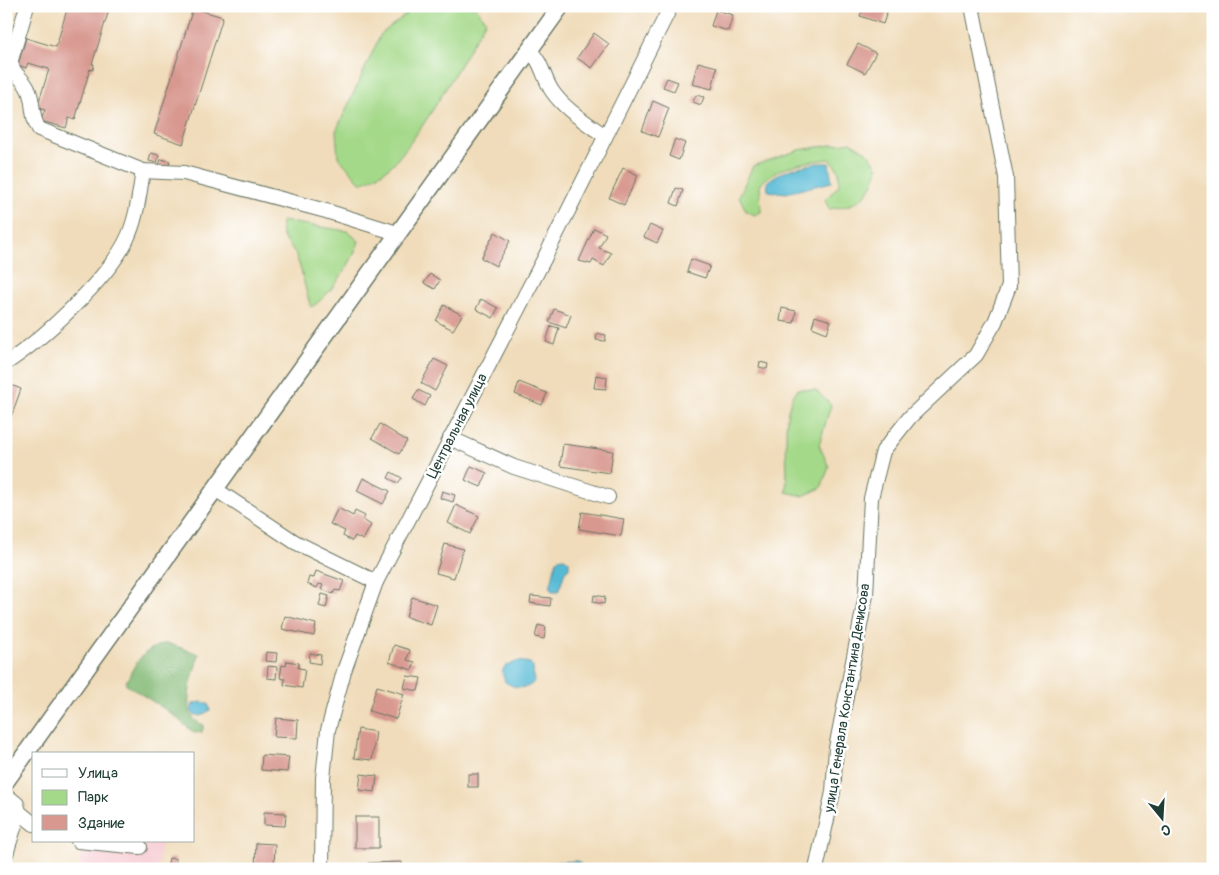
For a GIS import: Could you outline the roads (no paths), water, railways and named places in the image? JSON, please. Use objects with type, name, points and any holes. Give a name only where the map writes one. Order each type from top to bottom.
[{"type":"main road","points":[[6,781],[561,6]]},
{"type":"street","points":[[27,6],[10,60],[11,69],[28,88],[33,121],[39,129],[143,171],[184,173],[326,211],[397,233]]},
{"type":"street","name":"Центральная улица","points":[[322,869],[323,778],[328,730],[344,671],[376,582],[671,6]]},
{"type":"street","name":"улица Генерала Константина Денисова","points":[[816,869],[833,792],[836,748],[866,595],[871,498],[883,451],[910,417],[976,355],[995,322],[1009,286],[1006,178],[972,6]]},
{"type":"street","points":[[529,50],[536,56],[552,90],[574,115],[605,136]]},
{"type":"street","points":[[6,363],[42,335],[103,276],[114,262],[132,227],[143,171]]},
{"type":"street","points":[[450,438],[514,467],[608,497]]},
{"type":"street","points":[[215,489],[295,542],[376,582]]},
{"type":"street","points":[[6,795],[17,804],[19,812],[6,854]]},
{"type":"street","points":[[19,812],[32,822]]},
{"type":"street","points":[[88,842],[140,847]]},
{"type":"water","points":[[817,163],[829,163],[832,182],[786,193],[768,191],[767,182],[779,174]]},
{"type":"water","points":[[564,558],[569,561],[569,568],[565,571],[559,591],[552,591],[550,586],[556,562],[558,559]]},
{"type":"water","points":[[519,661],[530,663],[533,667],[534,682],[524,688],[512,686],[505,682],[502,672],[505,666]]},
{"type":"water","points":[[208,703],[210,710],[201,716],[193,714],[191,710],[193,704]]},
{"type":"water","points":[[578,861],[584,869],[545,869],[553,862]]}]
